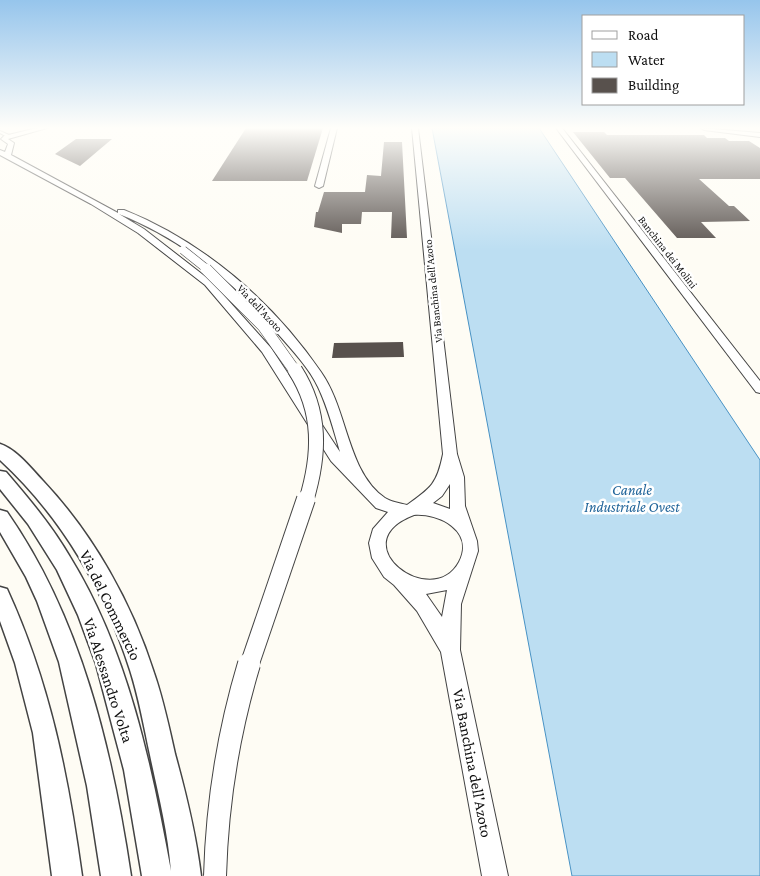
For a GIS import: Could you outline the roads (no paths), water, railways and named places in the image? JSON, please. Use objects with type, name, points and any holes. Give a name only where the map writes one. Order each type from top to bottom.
[{"type":"street","name":"Via dell'Azoto","points":[[31,169],[94,202],[142,224],[183,250],[216,277],[272,340],[298,376],[313,407],[318,434],[312,476],[252,656],[232,725],[220,788],[214,876]]},
{"type":"street","points":[[319,186],[323,169]]},
{"type":"street","name":"Via Banchina dell'Azoto","points":[[419,169],[450,454]]},
{"type":"street","name":"Banchina dei Molini","points":[[590,169],[760,389]]},
{"type":"street","name":"Via dell'Azoto","points":[[94,202],[166,248],[208,283],[267,350],[336,457],[381,504],[408,510]]},
{"type":"street","name":"Via dell'Azoto","points":[[94,202],[149,222],[194,248],[228,275],[265,312],[309,364],[324,386],[357,479]]},
{"type":"street","name":"Via del Commercio","points":[[0,450],[24,471],[62,515],[84,548],[125,629],[142,670],[156,726],[172,791],[186,876]]},
{"type":"street","points":[[450,454],[446,479],[436,494],[392,517],[382,526],[377,539],[377,552],[383,565],[394,577],[414,593],[426,607],[450,650]]},
{"type":"street","points":[[450,454],[457,476],[457,506],[467,532],[471,551],[452,604],[450,650]]},
{"type":"street","name":"Via Alessandro Volta","points":[[0,477],[35,519],[72,579],[91,620],[118,696],[140,783],[157,876]]},
{"type":"street","points":[[408,510],[433,509],[447,514],[459,522],[467,532]]},
{"type":"street","points":[[0,518],[33,569],[52,608],[65,645],[82,698],[112,840],[116,876]]},
{"type":"street","points":[[394,577],[408,584],[424,587],[447,582],[465,570]]},
{"type":"street","points":[[0,596],[25,656],[44,727],[67,876]]},
{"type":"street","name":"Via Banchina dell'Azoto","points":[[450,650],[495,876]]},
{"type":"water","name":"Canale Industriale Ovest","points":[[440,169],[566,169],[760,460],[760,876],[572,876]]}]
